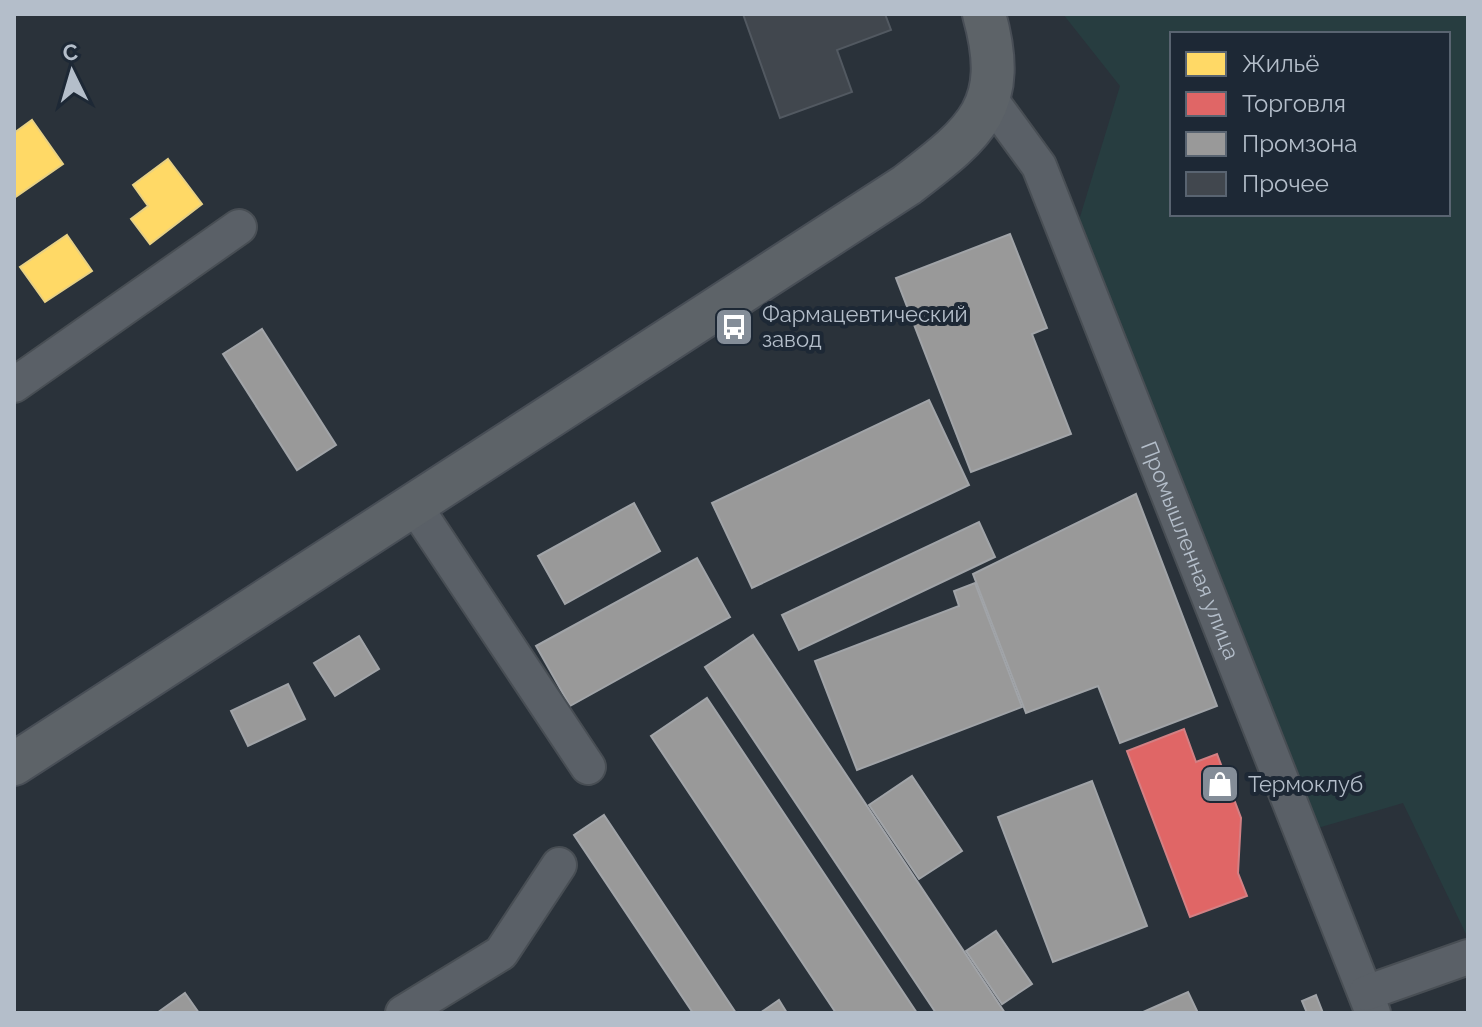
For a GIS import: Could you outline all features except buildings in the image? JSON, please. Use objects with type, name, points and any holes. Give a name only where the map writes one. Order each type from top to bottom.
[{"type":"main road","points":[[14,764],[907,185],[956,148],[979,120],[990,99],[995,69],[991,36],[984,14]]},
{"type":"street","name":"Промышленная улица","points":[[990,99],[1039,166],[1369,1003]]},
{"type":"street","points":[[14,385],[239,227]]},
{"type":"street","points":[[414,505],[588,767]]},
{"type":"street","points":[[403,1013],[501,953],[559,865]]},
{"type":"street","points":[[1369,1003],[1468,957]]},
{"type":"green space","points":[[1063,14],[1468,14],[1466,934],[1403,803],[1311,830],[1076,230],[1120,86]]},
{"type":"place","name":"Фармацевтический завод","points":[[734,327]]},
{"type":"place","name":"Термоклуб","points":[[1220,784]]}]
